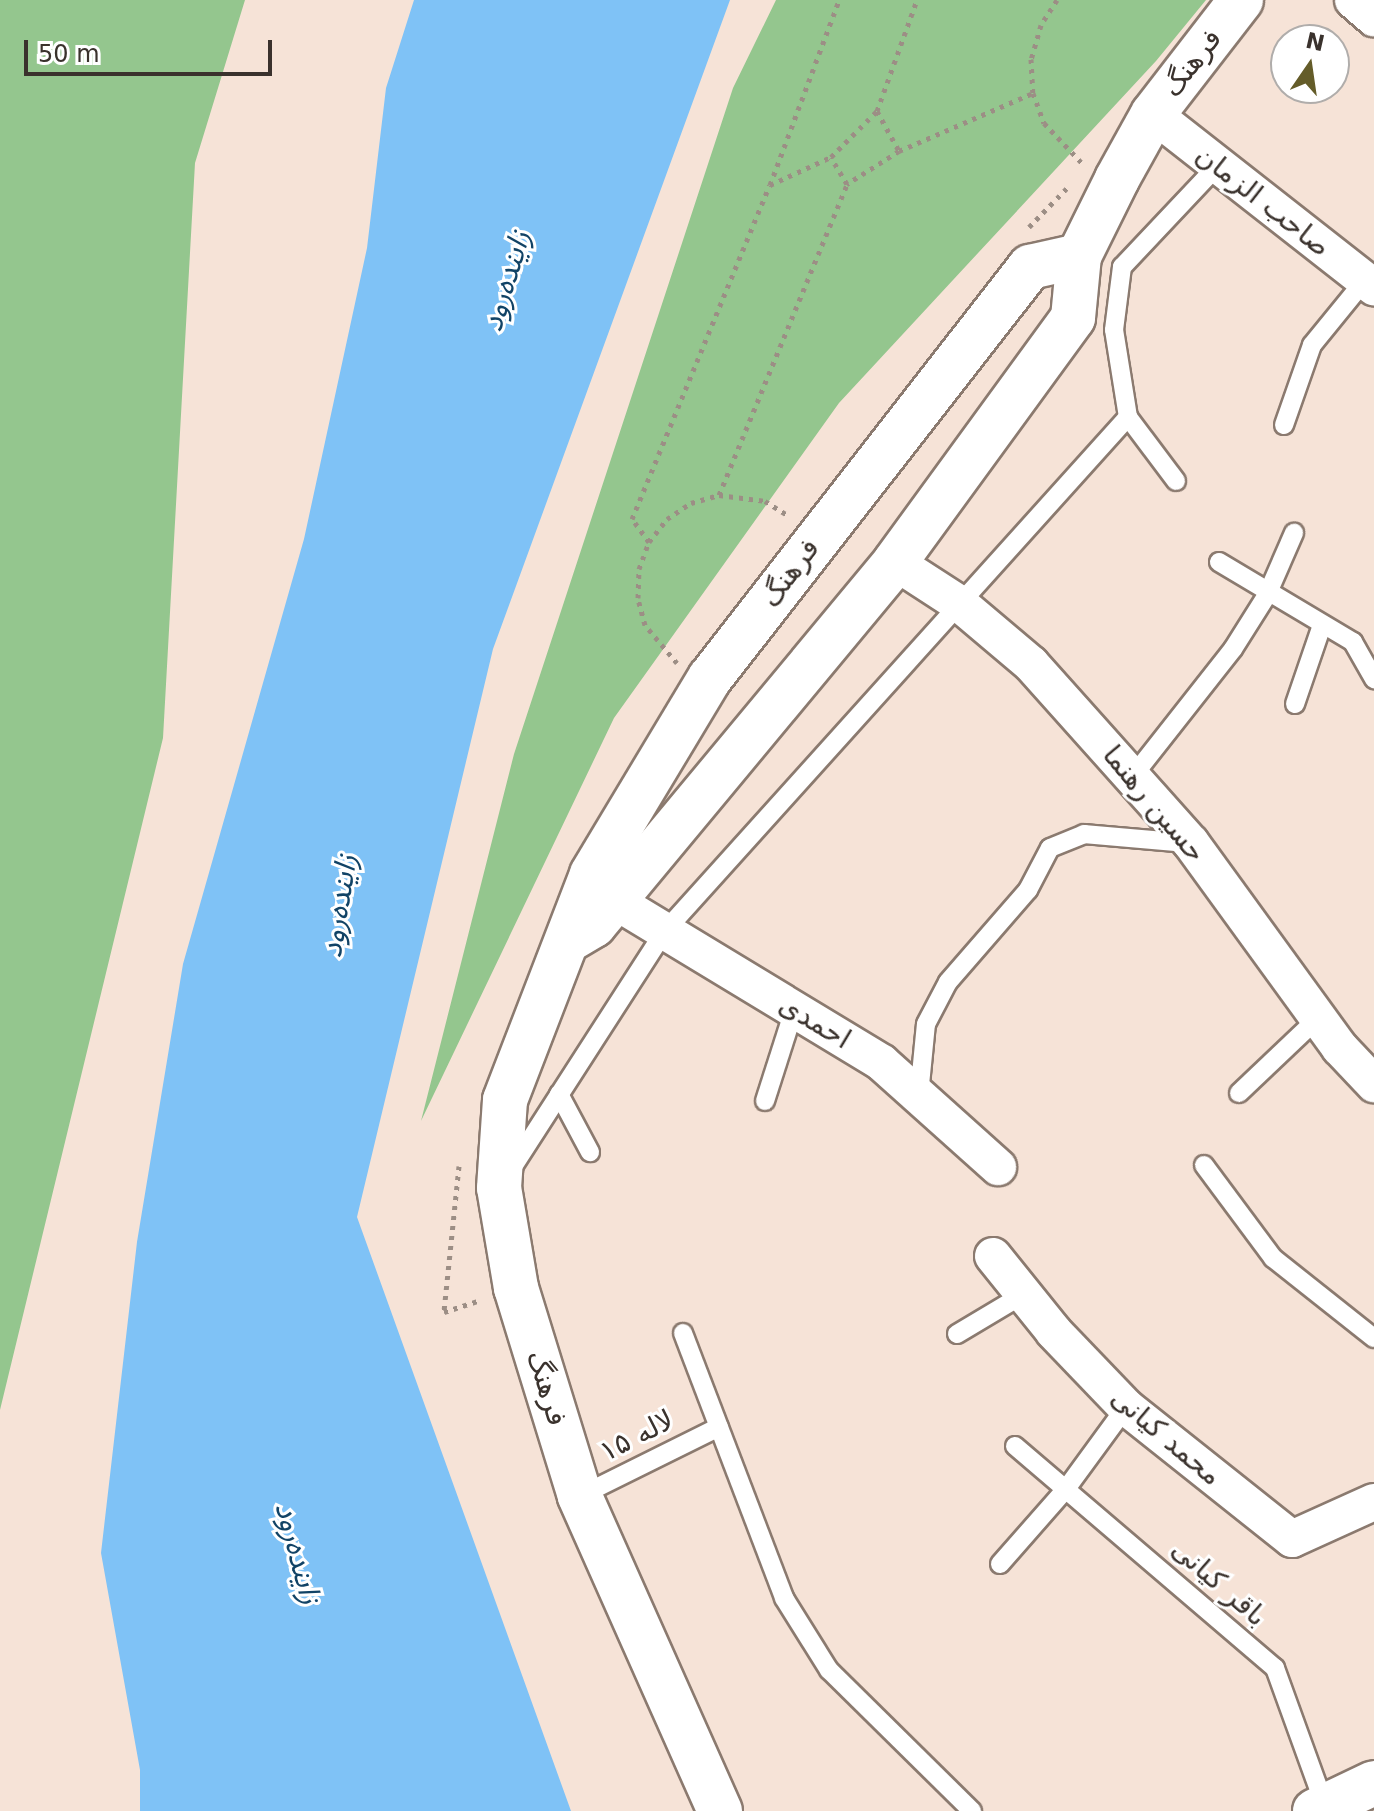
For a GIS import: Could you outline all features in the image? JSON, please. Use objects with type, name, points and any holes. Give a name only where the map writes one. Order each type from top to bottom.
[{"type":"street","name":"فرهنگ","points":[[561,946],[594,925],[615,901],[895,562],[1073,318],[1079,256],[1117,179],[1153,114],[1241,0]]},
{"type":"street","points":[[1353,0],[1374,18]]},
{"type":"street","name":"صاحب الزمان","points":[[1153,114],[1369,284]]},
{"type":"street","name":"فرهنگ","points":[[720,1811],[580,1496],[508,1262],[499,1188],[505,1100],[561,946],[592,874],[710,678],[812,542],[1030,267],[1079,256]]},
{"type":"street","name":"حسین رهنما","points":[[895,562],[960,604],[1031,664],[1191,843],[1318,1018],[1374,1084]]},
{"type":"street","name":"احمدی","points":[[615,901],[882,1063],[998,1167]]},
{"type":"street","name":"محمد کیانی","points":[[993,1256],[1126,1407],[1292,1539],[1374,1502]]},
{"type":"street","points":[[1320,1809],[1374,1783]]},
{"type":"lane","points":[[1176,481],[1128,417],[1114,330],[1122,267],[1218,165]]},
{"type":"lane","points":[[1284,425],[1312,345],[1369,284]]},
{"type":"lane","points":[[499,1188],[665,931],[1128,417]]},
{"type":"lane","points":[[1133,776],[1233,649],[1267,595],[1294,533]]},
{"type":"lane","points":[[1219,562],[1267,595],[1353,642],[1374,679]]},
{"type":"lane","points":[[1295,704],[1322,625]]},
{"type":"lane","points":[[919,1095],[926,1024],[948,982],[1028,890],[1050,848],[1084,834],[1191,843]]},
{"type":"lane","points":[[765,1101],[794,1010]]},
{"type":"lane","points":[[1239,1093],[1318,1018]]},
{"type":"lane","points":[[559,1094],[590,1152]]},
{"type":"lane","points":[[1204,1165],[1273,1258],[1374,1338]]},
{"type":"lane","points":[[957,1334],[1024,1294]]},
{"type":"lane","points":[[683,1333],[784,1598],[829,1670],[972,1811]]},
{"type":"lane","points":[[1000,1564],[1066,1489],[1126,1407]]},
{"type":"lane","name":"لاله ۱۵","points":[[580,1496],[719,1427]]},
{"type":"lane","name":"باقر کیانی","points":[[1015,1446],[1275,1668],[1320,1809]]},
{"type":"path","points":[[649,542],[632,519],[770,185],[839,0]]},
{"type":"path","points":[[770,185],[831,157],[877,111],[917,0]]},
{"type":"path","points":[[1057,0],[1041,25],[1031,59],[1033,93],[1044,123],[1062,148],[1087,167],[1117,179]]},
{"type":"path","points":[[719,495],[847,184],[899,151],[1033,93]]},
{"type":"path","points":[[877,111],[899,151]]},
{"type":"path","points":[[831,157],[847,184]]},
{"type":"path","points":[[710,678],[684,668],[661,650],[645,625],[638,598],[639,569],[649,542],[679,511],[719,495],[765,501],[786,513],[812,542]]},
{"type":"green space","points":[[0,0],[245,0],[195,163],[163,738],[0,1410]]},
{"type":"green space","points":[[776,0],[1206,0],[1156,61],[839,403],[614,718],[421,1121],[514,754],[733,88]]},
{"type":"water","name":"زاینده‌رود","points":[[414,0],[730,0],[493,649],[357,1217],[571,1811],[140,1811],[140,1770],[101,1553],[137,1242],[183,964],[304,539],[367,248],[386,88]]}]
